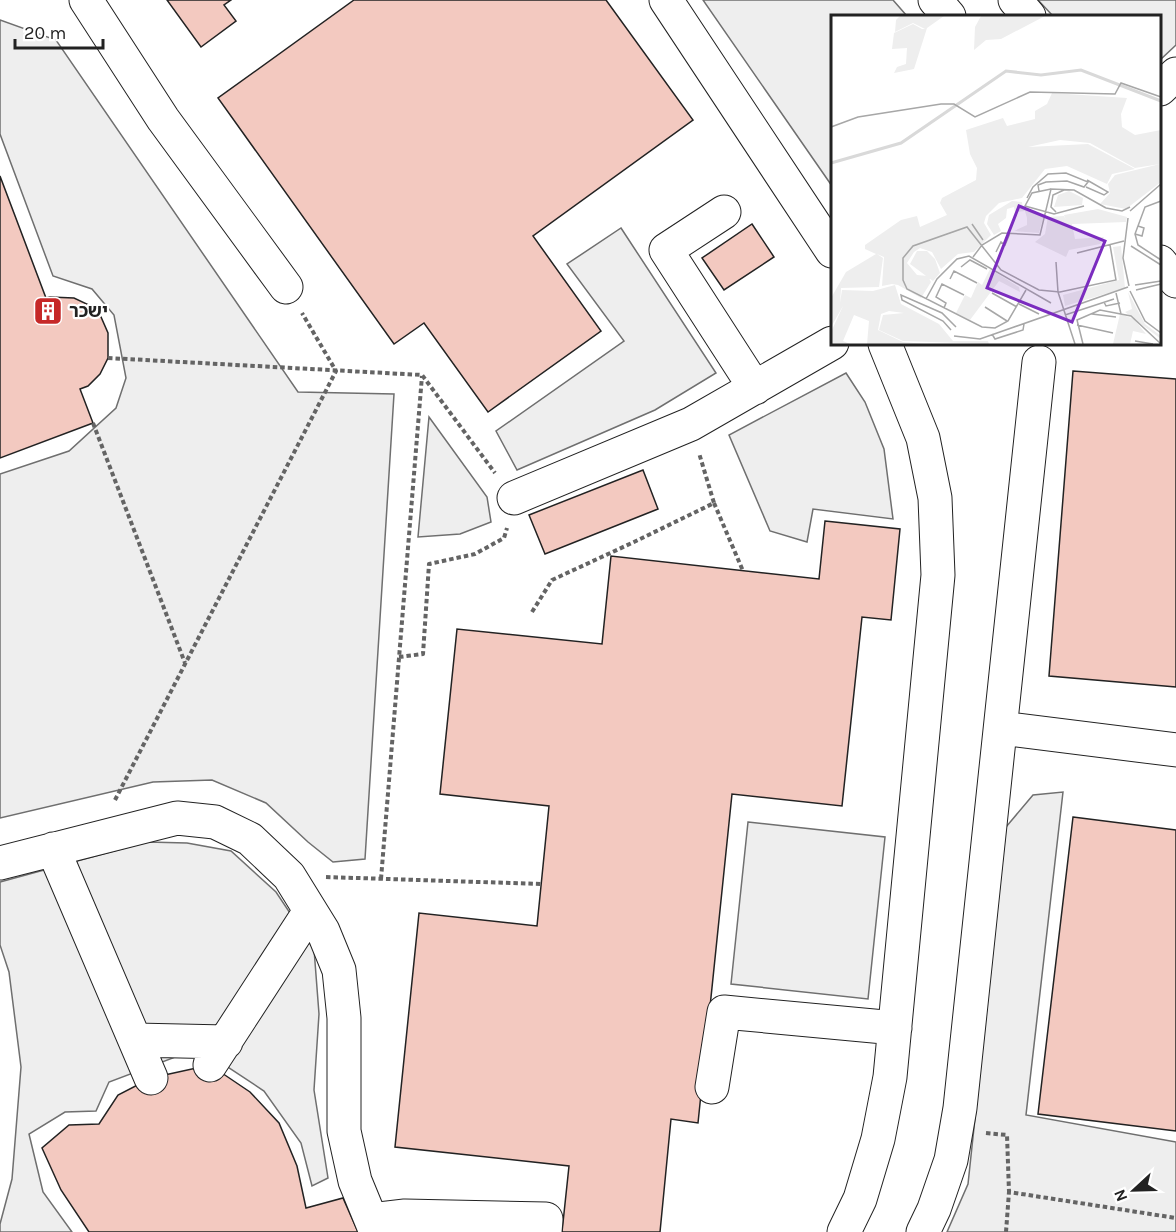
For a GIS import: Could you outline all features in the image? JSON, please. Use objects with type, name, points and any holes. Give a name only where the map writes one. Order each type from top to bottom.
[{"type":"street","points":[[86,0],[164,119],[286,287]]},
{"type":"street","points":[[666,0],[831,249]]},
{"type":"street","points":[[935,0],[948,15]]},
{"type":"street","points":[[1016,0],[1028,15]]},
{"type":"street","points":[[1161,88],[1176,75]]},
{"type":"street","points":[[724,212],[666,250],[755,388]]},
{"type":"street","points":[[1161,263],[1176,281]]},
{"type":"street","points":[[514,498],[691,424],[831,344]]},
{"type":"street","points":[[844,1232],[860,1199],[878,1139],[890,1077],[938,575],[935,498],[923,438],[885,345]]},
{"type":"street","points":[[923,1232],[934,1209],[951,1160],[960,1108],[1039,362]]},
{"type":"street","points":[[1001,728],[1176,750]]},
{"type":"street","points":[[0,862],[177,818],[215,822],[250,839],[289,876],[323,931],[339,970],[344,1018],[344,1131],[355,1181],[373,1226],[405,1216],[546,1219],[545,1232]]},
{"type":"street","points":[[53,849],[151,1078]]},
{"type":"street","points":[[135,1040],[218,1053],[310,911]]},
{"type":"street","points":[[712,1087],[724,1012],[895,1028]]},
{"type":"path","points":[[286,287],[336,371]]},
{"type":"path","points":[[108,358],[422,375]]},
{"type":"path","points":[[96,838],[336,371]]},
{"type":"path","points":[[399,657],[423,654],[429,564],[475,554],[504,538],[514,498],[422,375]]},
{"type":"path","points":[[381,879],[422,375]]},
{"type":"path","points":[[93,423],[185,663]]},
{"type":"path","points":[[691,424],[714,503],[743,571]]},
{"type":"path","points":[[532,612],[552,580],[714,503]]},
{"type":"path","points":[[289,876],[541,884]]},
{"type":"path","points":[[956,1130],[1007,1135],[1009,1192],[1006,1232]]},
{"type":"path","points":[[1009,1192],[1176,1218]]},
{"type":"shaded area","points":[[703,0],[893,0],[906,15],[831,15],[831,185]]},
{"type":"shaded area","points":[[1038,0],[1176,0],[1176,45],[1161,59],[1161,15],[1052,15]]},
{"type":"shaded area","points":[[0,20],[56,40],[298,392],[394,394],[365,859],[333,862],[266,803],[212,780],[153,782],[0,818],[0,474],[69,451],[116,408],[126,378],[114,315],[92,289],[53,276],[0,134]]},
{"type":"shaded area","points":[[621,228],[716,373],[655,410],[517,470],[496,431],[624,341],[567,264]]},
{"type":"shaded area","points":[[846,373],[865,402],[884,449],[893,519],[813,509],[807,542],[770,531],[729,435]]},
{"type":"shaded area","points":[[429,417],[487,497],[491,522],[460,534],[418,537]]},
{"type":"shaded area","points":[[1063,792],[1026,1115],[1176,1142],[1176,1232],[947,1232],[968,1184],[1006,827],[1033,795]]},
{"type":"shaded area","points":[[748,822],[885,837],[868,999],[731,984]]},
{"type":"shaded area","points":[[147,842],[187,843],[231,851],[276,892],[314,949],[319,1014],[314,1090],[328,1178],[312,1186],[301,1143],[264,1091],[199,1048],[109,1082],[96,1111],[65,1112],[29,1134],[43,1192],[72,1232],[0,1232],[12,1179],[21,1067],[9,972],[0,945],[0,882]]},
{"type":"building","points":[[167,0],[231,0],[224,5],[236,21],[201,47]]},
{"type":"building","points":[[354,0],[606,0],[693,120],[533,236],[601,331],[488,412],[424,323],[394,344],[218,98]]},
{"type":"building","name":"ישכר","points":[[0,176],[46,298],[74,298],[89,305],[101,317],[108,333],[108,358],[100,374],[88,386],[80,389],[93,423],[0,458]]},
{"type":"building","points":[[752,224],[774,257],[724,290],[702,258]]},
{"type":"building","points":[[1073,371],[1176,379],[1176,687],[1049,676]]},
{"type":"building","points":[[643,470],[658,509],[545,554],[529,515]]},
{"type":"building","points":[[825,521],[900,529],[891,620],[862,617],[842,806],[732,794],[698,1123],[671,1119],[660,1232],[562,1232],[569,1166],[395,1147],[419,913],[537,926],[549,806],[440,794],[457,629],[602,644],[611,556],[819,579]]},
{"type":"building","points":[[1073,817],[1176,830],[1176,1131],[1038,1114]]},
{"type":"building","points":[[210,1065],[250,1092],[279,1123],[297,1166],[306,1208],[343,1198],[358,1232],[89,1232],[61,1190],[42,1148],[69,1125],[99,1124],[118,1095],[151,1078]]},
{"type":"place","name":"ישכר","points":[[48,311]]}]
